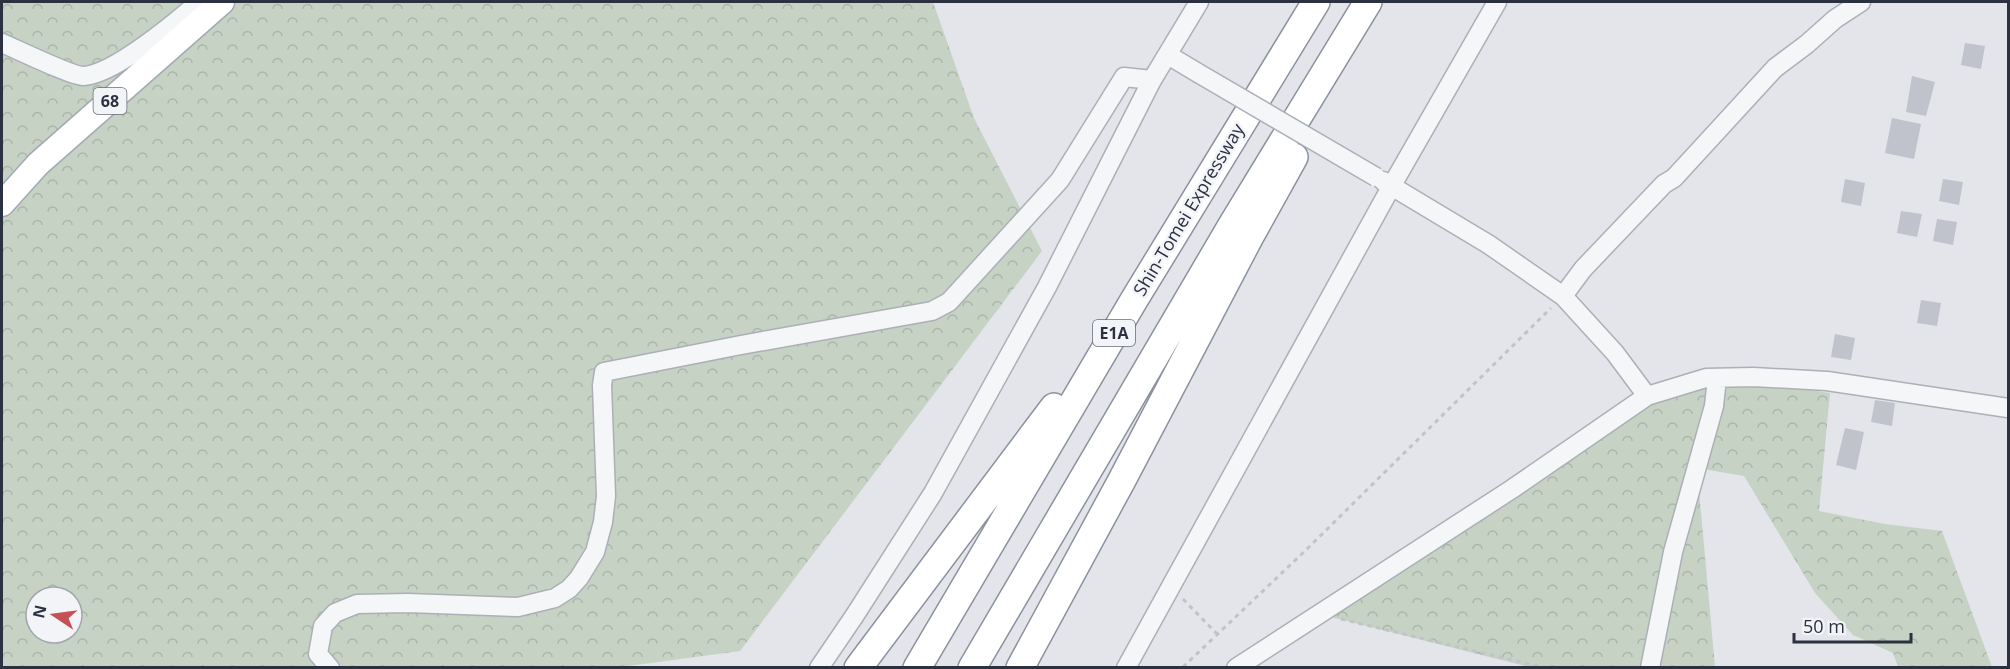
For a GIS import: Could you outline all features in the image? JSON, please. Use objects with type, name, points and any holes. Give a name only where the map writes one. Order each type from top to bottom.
[{"type":"highway","name":"Shin-Tomei Expressway","points":[[917,668],[1134,300],[1316,2]]},
{"type":"highway","name":"E1A","points":[[972,668],[1232,225],[1368,2]]},
{"type":"highway","points":[[1020,668],[1249,238],[1382,2]]},
{"type":"highway","points":[[858,668],[1134,300]]},
{"type":"main road","name":"68","points":[[2,204],[38,164],[222,2]]},
{"type":"street","points":[[2,43],[81,76],[99,73],[160,35],[199,2]]},
{"type":"street","points":[[819,668],[933,493],[1047,287],[1152,80],[1199,2]]},
{"type":"street","points":[[1126,668],[1384,182],[1497,2]]},
{"type":"street","points":[[1563,296],[1583,269],[1664,184],[1674,178],[1774,68],[1807,44],[1835,19],[1861,2]]},
{"type":"street","points":[[1168,55],[1488,244],[1563,296],[1615,353],[1647,396]]},
{"type":"street","points":[[330,668],[318,654],[323,626],[335,613],[357,604],[408,603],[518,607],[555,598],[569,589],[579,578],[595,552],[603,522],[606,496],[602,385],[604,372],[932,311],[949,302],[1060,180],[1124,77],[1152,80]]},
{"type":"street","points":[[1236,668],[1512,489],[1647,396],[1706,378],[1753,377],[1827,381],[2008,408]]},
{"type":"street","points":[[1650,668],[1673,552],[1714,406],[1717,378]]},
{"type":"path","points":[[1183,667],[1306,550],[1563,296]]},
{"type":"path","points":[[1171,587],[1217,634]]},
{"type":"path","points":[[1319,614],[1546,668]]},
{"type":"green space","points":[[2,2],[933,2],[974,118],[1042,251],[740,651],[614,668],[2,667]]},
{"type":"green space","points":[[1728,378],[1830,393],[1819,511],[1885,524],[1942,531],[1992,667],[1898,667],[1893,653],[1853,635],[1815,593],[1744,476],[1697,468],[1715,667],[1529,667],[1327,616],[1642,399]]},
{"type":"building","points":[[1965,43],[1985,46],[1981,69],[1961,65]]},
{"type":"building","points":[[1912,76],[1935,82],[1926,116],[1906,112]]},
{"type":"building","points":[[1892,118],[1921,124],[1914,159],[1885,153]]},
{"type":"building","points":[[1845,179],[1865,183],[1861,206],[1841,202]]},
{"type":"building","points":[[1943,179],[1963,182],[1959,205],[1939,201]]},
{"type":"building","points":[[1901,211],[1922,214],[1917,237],[1897,233]]},
{"type":"building","points":[[1937,219],[1957,222],[1953,245],[1933,241]]},
{"type":"building","points":[[1921,300],[1941,303],[1937,326],[1917,323]]},
{"type":"building","points":[[1835,334],[1855,338],[1851,360],[1831,357]]},
{"type":"building","points":[[1875,400],[1895,403],[1892,426],[1871,422]]},
{"type":"building","points":[[1845,428],[1864,432],[1856,470],[1836,465]]}]
